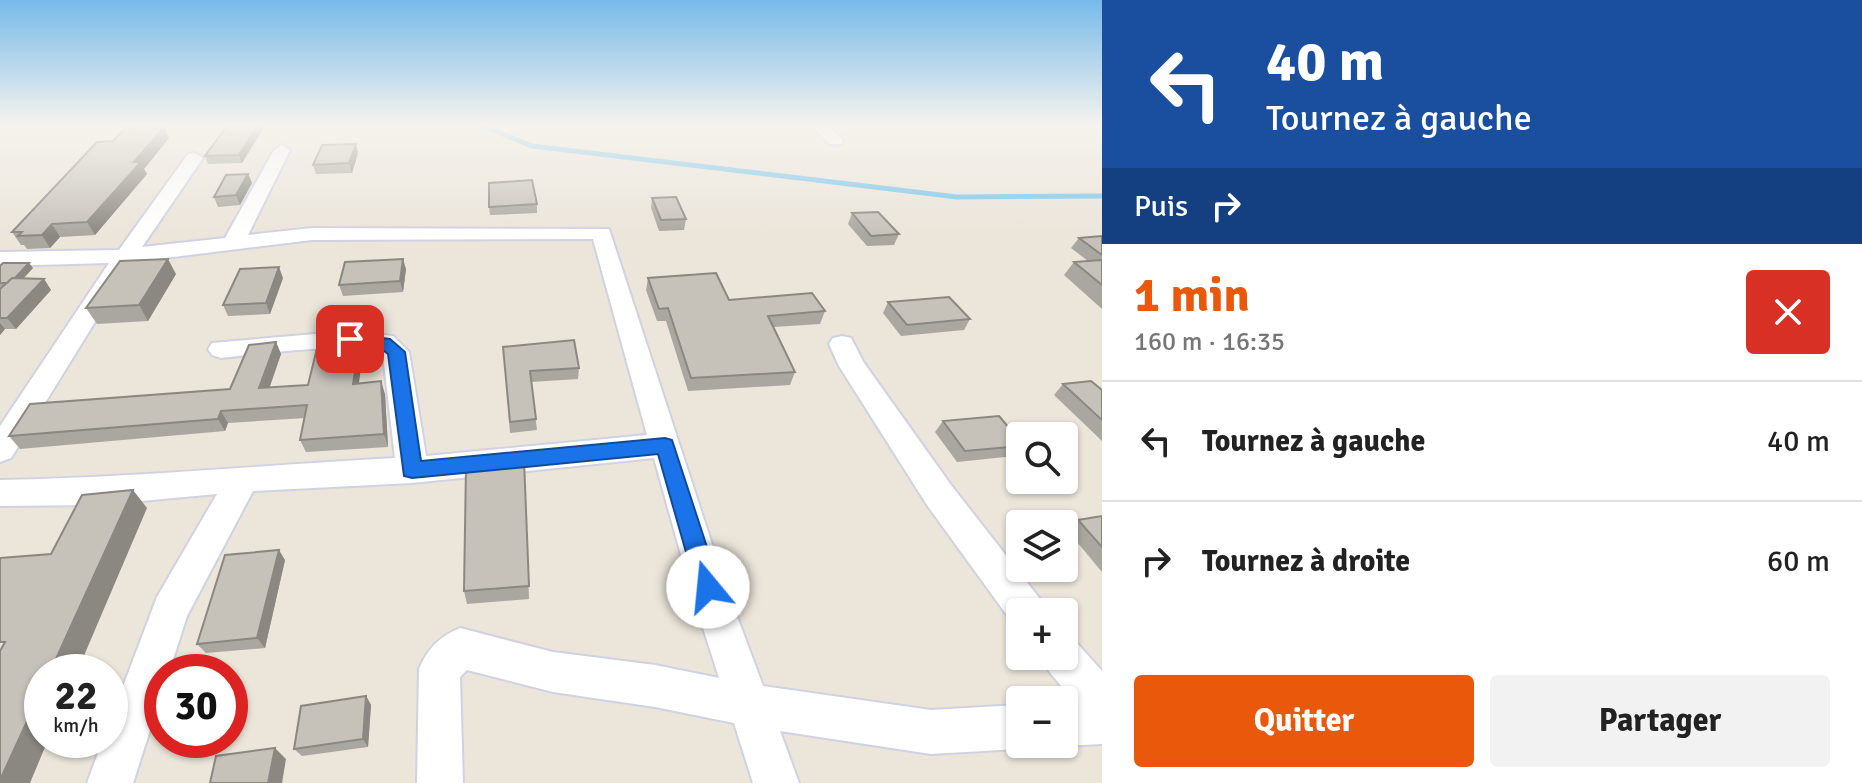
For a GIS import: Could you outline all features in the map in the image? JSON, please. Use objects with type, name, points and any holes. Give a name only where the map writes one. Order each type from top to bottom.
[{"type":"street","points":[[0,450],[124,256],[191,163]]},
{"type":"street","points":[[233,243],[275,163]]},
{"type":"street","points":[[0,259],[124,256],[312,234],[602,233],[708,587],[776,783]]},
{"type":"street","points":[[221,349],[350,339],[384,342],[396,352],[412,470]]},
{"type":"street","points":[[842,344],[852,366],[939,495],[1016,598]]},
{"type":"street","points":[[0,493],[98,492],[243,479],[412,470],[665,445]]},
{"type":"street","points":[[110,783],[170,610],[243,479]]},
{"type":"street","points":[[440,783],[439,669],[460,648],[553,672],[931,732],[1006,728]]},
{"type":"street","points":[[1074,670],[1102,703]]},
{"type":"street","points":[[1078,723],[1102,722]]},
{"type":"building","points":[[78,163],[141,163],[87,222],[52,224],[42,235],[18,236],[22,232],[12,232]]},
{"type":"building","points":[[314,163],[349,163],[349,163],[313,165]]},
{"type":"building","points":[[248,174],[236,195],[214,197],[226,175]]},
{"type":"building","points":[[532,180],[537,204],[489,207],[489,183]]},
{"type":"building","points":[[676,197],[686,219],[661,220],[652,198]]},
{"type":"building","points":[[878,212],[899,234],[871,236],[852,213]]},
{"type":"building","points":[[1102,236],[1102,255],[1079,238]]},
{"type":"building","points":[[168,259],[139,305],[86,308],[120,261]]},
{"type":"building","points":[[403,259],[400,281],[339,285],[345,262]]},
{"type":"building","points":[[1102,260],[1102,285],[1074,262]]},
{"type":"building","points":[[3,263],[29,263],[15,278],[0,283],[0,266]]},
{"type":"building","points":[[279,267],[266,303],[223,305],[240,269]]},
{"type":"building","points":[[716,273],[729,300],[812,293],[825,311],[768,316],[795,372],[691,378],[668,308],[659,309],[648,278]]},
{"type":"building","points":[[12,278],[44,279],[7,318],[0,318],[0,289]]},
{"type":"building","points":[[949,297],[970,319],[907,325],[888,302]]},
{"type":"building","points":[[319,340],[360,340],[353,384],[381,381],[384,434],[300,440],[307,405],[221,411],[218,419],[9,436],[30,404],[230,389],[249,345],[276,342],[259,388],[308,385]]},
{"type":"building","points":[[574,340],[579,368],[530,371],[536,419],[510,422],[503,347]]},
{"type":"building","points":[[1091,381],[1102,390],[1102,420],[1063,384]]},
{"type":"building","points":[[999,416],[1006,424],[1006,447],[965,451],[943,421]]},
{"type":"building","points":[[524,460],[529,586],[464,591],[466,466]]},
{"type":"building","points":[[133,490],[58,654],[24,654],[24,728],[0,780],[0,651],[5,642],[0,642],[0,558],[51,554],[82,495]]},
{"type":"building","points":[[1102,516],[1102,547],[1078,520]]},
{"type":"building","points":[[279,550],[257,638],[197,644],[225,555]]},
{"type":"building","points":[[366,696],[363,739],[294,749],[301,706]]},
{"type":"building","points":[[275,748],[268,783],[210,783],[216,758],[248,758],[248,752]]},
{"type":"waterway","points":[[670,163],[957,197],[1102,196]]},
{"type":"route","points":[[350,339],[384,342],[396,352],[412,470],[665,445],[708,587]]}]
